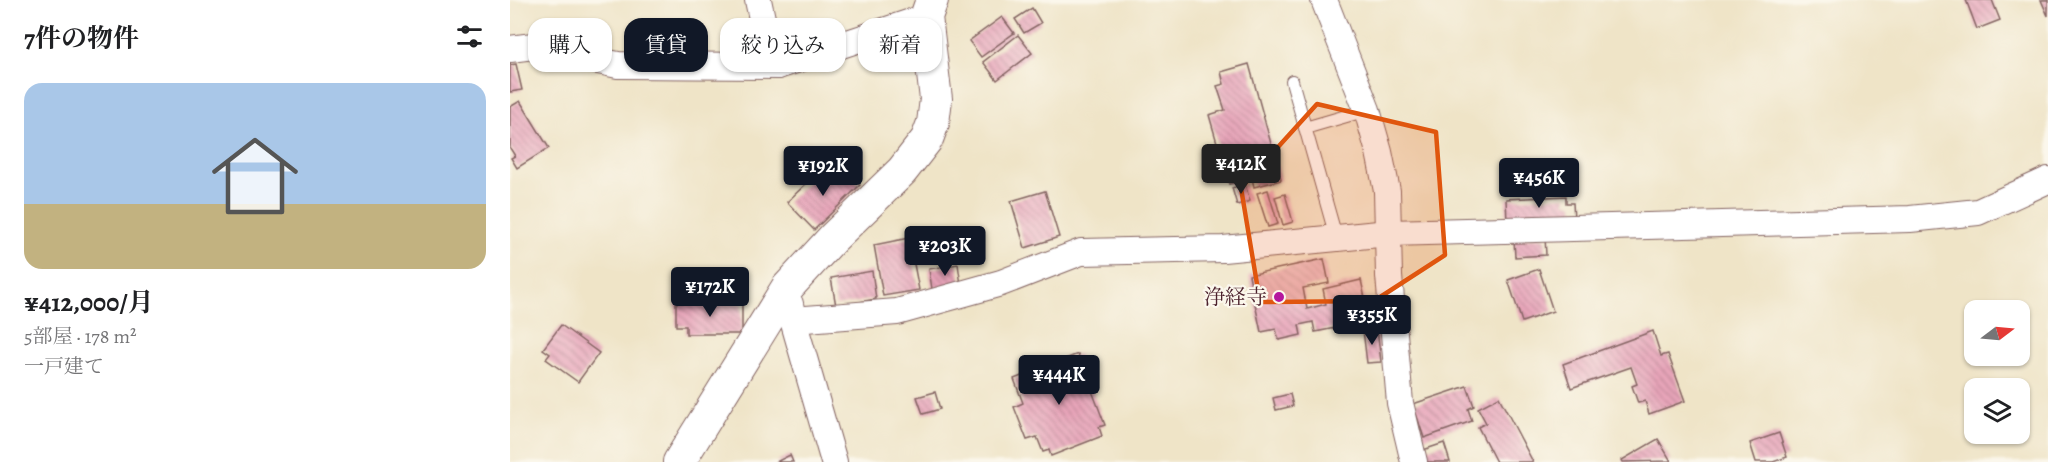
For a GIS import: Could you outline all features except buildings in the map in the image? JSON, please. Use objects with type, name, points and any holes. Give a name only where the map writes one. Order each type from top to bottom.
[{"type":"street","points":[[758,0],[762,18]]},
{"type":"street","points":[[1324,0],[1367,110],[1387,191],[1389,276],[1400,403],[1414,462]]},
{"type":"street","points":[[679,462],[787,288],[833,238],[902,171],[927,139],[933,123],[936,99],[929,9],[846,40]]},
{"type":"street","points":[[510,49],[542,45],[574,56],[618,66],[720,66]]},
{"type":"street","points":[[793,321],[897,312],[1001,283],[1081,252],[1223,249],[1389,233],[1910,219],[1978,212],[2048,180]]},
{"type":"street","points":[[787,288],[793,321],[834,462]]},
{"type":"lane","points":[[1292,81],[1336,237]]},
{"type":"lane","points":[[1305,128],[1367,110]]},
{"type":"highlighted area","points":[[1317,104],[1436,132],[1445,255],[1374,301],[1260,302],[1241,188]]},
{"type":"place","name":"浄経寺","points":[[1279,297]]}]
